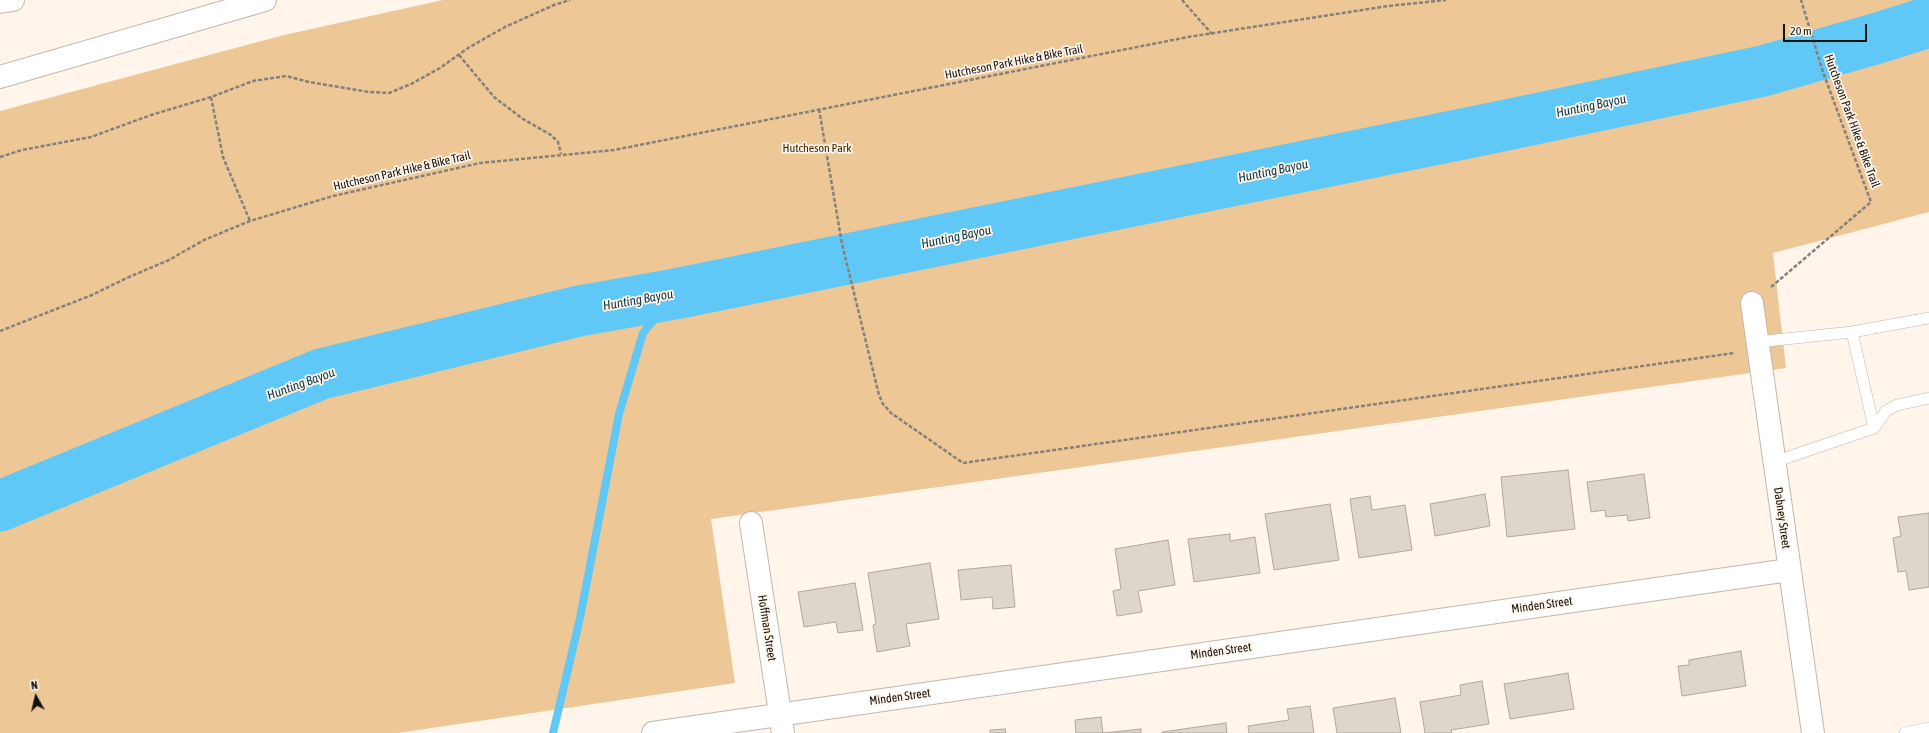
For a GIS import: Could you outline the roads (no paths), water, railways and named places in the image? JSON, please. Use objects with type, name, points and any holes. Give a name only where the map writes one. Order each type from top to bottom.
[{"type":"main road","points":[[0,2],[13,0]]},
{"type":"main road","points":[[0,77],[265,0]]},
{"type":"main road","name":"Dabney Street","points":[[1752,303],[1813,733]]},
{"type":"main road","name":"Hoffman Street","points":[[751,523],[782,723]]},
{"type":"main road","name":"Minden Street","points":[[653,733],[782,723],[1789,570]]},
{"type":"lane","points":[[1758,346],[1852,332],[1929,318]]},
{"type":"lane","points":[[1852,332],[1874,428]]},
{"type":"lane","points":[[1774,462],[1874,428],[1886,411],[1897,405],[1929,398]]},
{"type":"lane","points":[[1905,733],[1929,728]]},
{"type":"waterway","name":"Hunting Bayou","points":[[0,506],[321,374],[579,311],[675,294],[1502,126],[1763,71],[1929,22]]},
{"type":"waterway","points":[[553,733],[580,618],[619,414],[643,333],[675,294]]},
{"type":"park label","name":"Hutcheson Park","points":[[817,148]]}]
